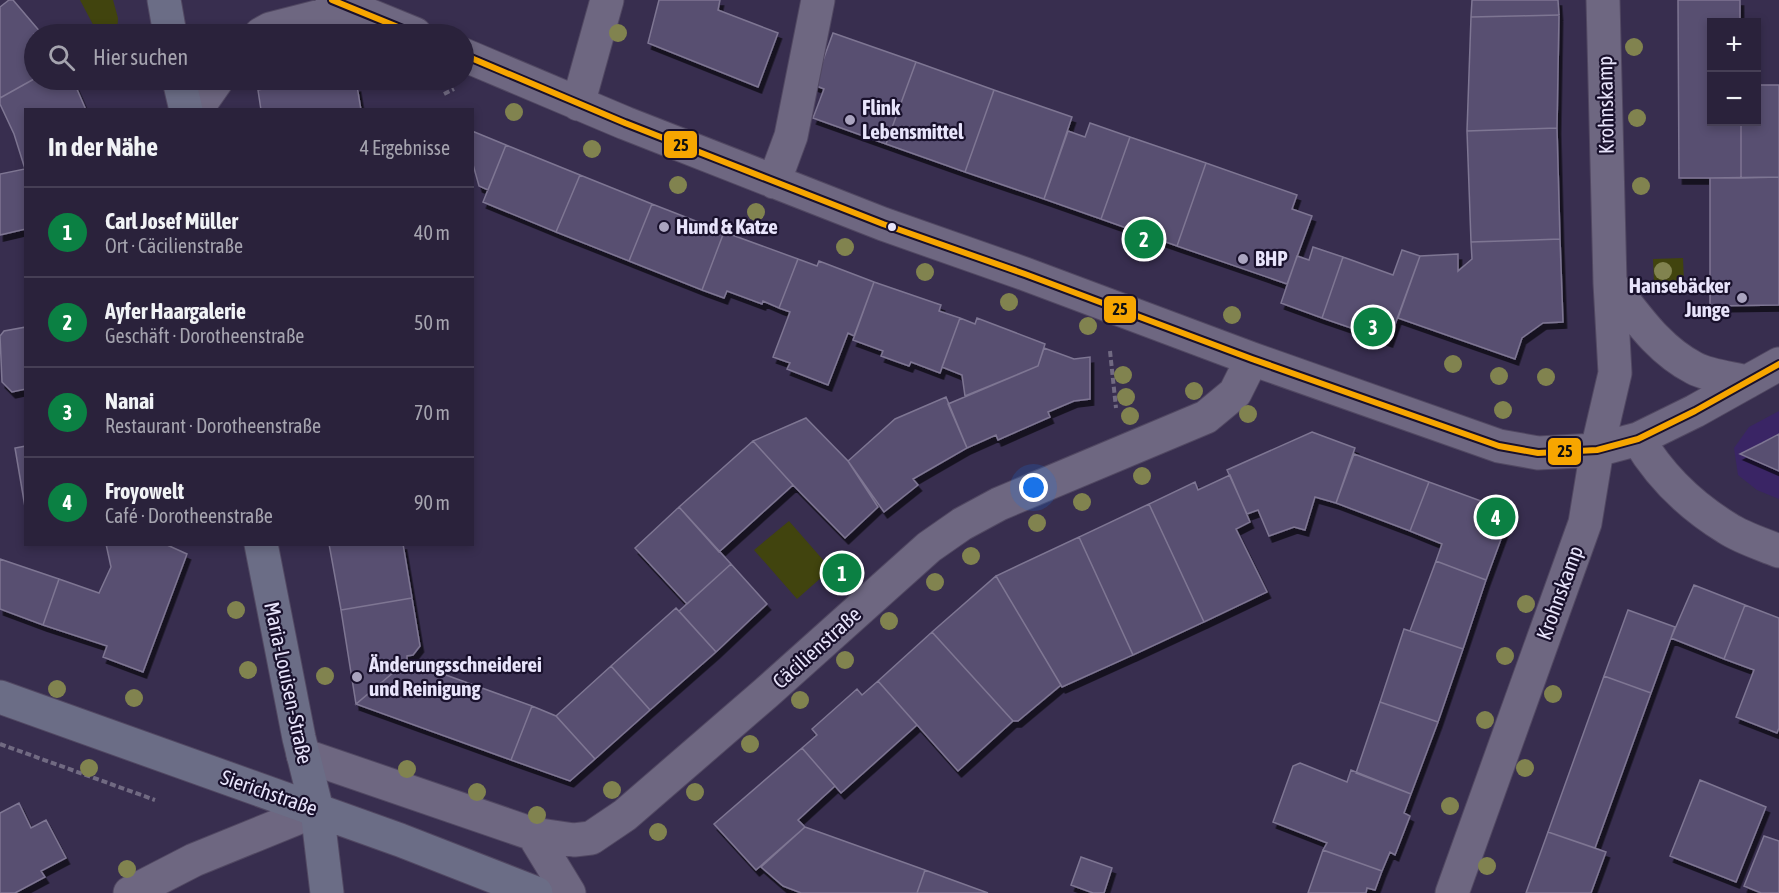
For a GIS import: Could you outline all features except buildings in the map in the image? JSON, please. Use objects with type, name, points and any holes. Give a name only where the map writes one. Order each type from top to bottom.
[{"type":"main road","points":[[164,0],[168,24]]},
{"type":"main road","points":[[181,90],[186,108]]},
{"type":"main road","name":"Maria-Louisen-Straße","points":[[261,546],[303,755],[317,810],[327,893]]},
{"type":"main road","name":"Sierichstraße","points":[[0,698],[317,810],[536,893]]},
{"type":"street","points":[[578,104],[607,0]]},
{"type":"street","points":[[774,182],[791,136],[818,0]]},
{"type":"street","name":"Krohnskamp","points":[[1452,893],[1585,523],[1597,450],[1615,373],[1610,283],[1603,0]]},
{"type":"street","points":[[284,24],[342,4],[391,24]]},
{"type":"street","points":[[474,59],[578,104],[884,224],[1252,359],[1499,446],[1538,453],[1597,450],[1638,439],[1779,364]]},
{"type":"street","points":[[197,108],[210,90]]},
{"type":"street","points":[[1610,283],[1650,334],[1667,351],[1695,369],[1747,382]]},
{"type":"street","name":"Cäcilienstraße","points":[[533,834],[574,840],[591,838],[607,828],[766,693],[929,547],[962,524],[999,504],[1206,417],[1235,393],[1252,359]]},
{"type":"street","points":[[1638,439],[1651,462],[1690,502],[1729,530],[1779,551]]},
{"type":"street","points":[[303,755],[533,834],[569,893]]},
{"type":"street","points":[[130,893],[194,860],[317,810]]},
{"type":"path","points":[[1110,351],[1116,408]]},
{"type":"path","points":[[0,744],[155,800]]},
{"type":"shaded area","points":[[80,0],[113,0],[118,24],[93,24]]},
{"type":"shaded area","points":[[1683,258],[1684,282],[1654,283],[1653,259]]},
{"type":"shaded area","points":[[1779,411],[1779,499],[1757,490],[1738,475],[1734,448],[1749,427]]},
{"type":"shaded area","points":[[789,521],[831,569],[797,599],[754,550]]},
{"type":"transit line","name":"25","points":[[332,0],[391,24]]},
{"type":"transit line","name":"25","points":[[474,59],[625,123],[883,224],[1025,274],[1252,359],[1499,446],[1538,453],[1597,450],[1638,439],[1695,411],[1779,364]]},
{"type":"place","name":"Flink Lebensmittel","points":[[850,120]]},
{"type":"place","name":"Hund & Katze","points":[[664,227]]},
{"type":"place","name":"Ayfer Haargalerie","points":[[1144,239]]},
{"type":"place","name":"BHP","points":[[1243,259]]},
{"type":"place","name":"Hansebäcker Junge","points":[[1742,298]]},
{"type":"place","name":"Nanai","points":[[1373,327]]},
{"type":"place","name":"Froyowelt","points":[[1496,517]]},
{"type":"place","name":"Carl Josef Müller","points":[[842,573]]},
{"type":"place","name":"Änderungsschneiderei und Reinigung","points":[[357,677]]}]
